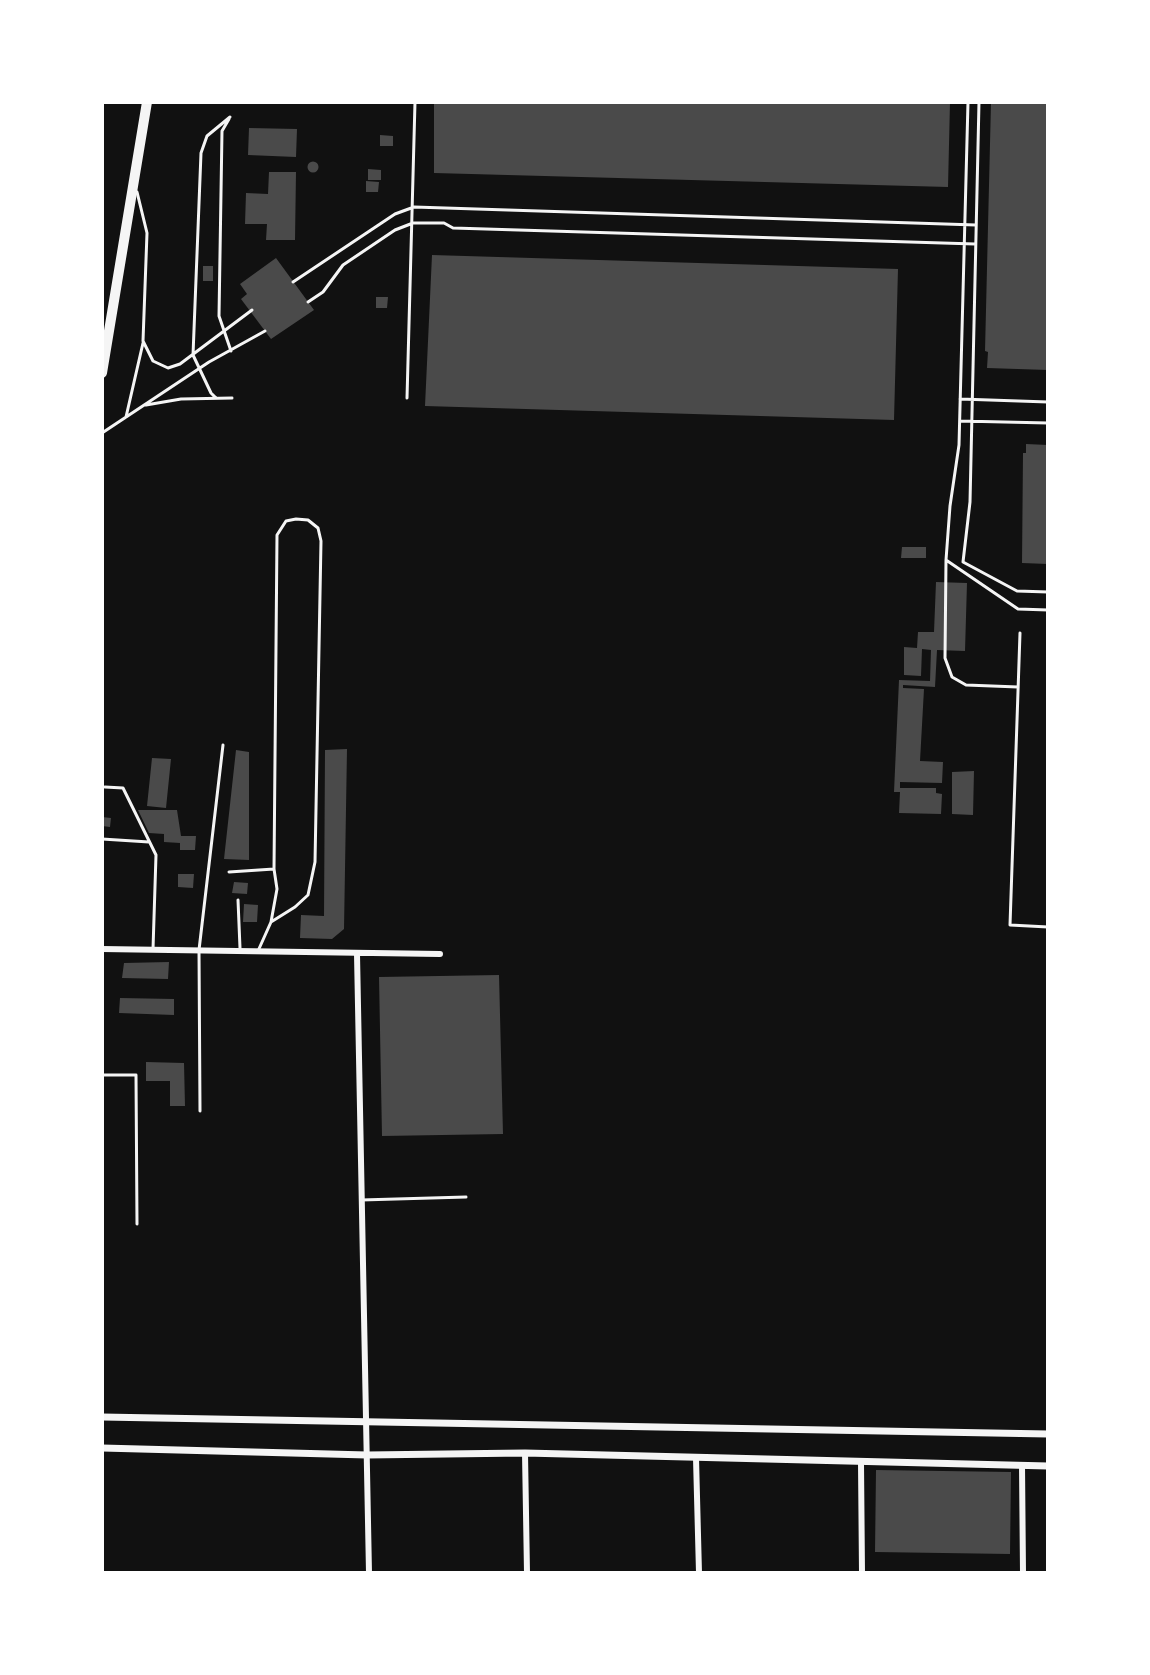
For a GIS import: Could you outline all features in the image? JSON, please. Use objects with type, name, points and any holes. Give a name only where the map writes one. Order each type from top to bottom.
[{"type":"highway","points":[[102,373],[147,102]]},
{"type":"street","points":[[102,949],[440,954]]},
{"type":"street","points":[[357,954],[369,1573]]},
{"type":"street","points":[[102,1417],[1048,1434]]},
{"type":"street","points":[[102,1448],[367,1455],[525,1453],[1048,1466]]},
{"type":"street","points":[[525,1453],[527,1573]]},
{"type":"street","points":[[696,1458],[699,1573]]},
{"type":"street","points":[[861,1463],[862,1573]]},
{"type":"street","points":[[1022,1465],[1023,1573]]},
{"type":"lane","points":[[407,398],[415,102]]},
{"type":"lane","points":[[968,102],[960,399],[946,560],[945,658],[952,677],[966,685],[1018,687]]},
{"type":"lane","points":[[979,102],[970,502],[963,562],[1017,591],[1048,592]]},
{"type":"lane","points":[[216,398],[193,355],[201,153],[207,136],[230,117],[222,131],[219,316],[231,351]]},
{"type":"lane","points":[[126,417],[143,341],[147,233],[134,180]]},
{"type":"lane","points":[[293,282],[395,214],[414,207],[976,225]]},
{"type":"lane","points":[[308,302],[323,292],[343,265],[395,230],[413,223],[444,223],[453,228],[975,244]]},
{"type":"lane","points":[[143,341],[153,361],[168,368],[180,364],[252,310]]},
{"type":"lane","points":[[102,433],[200,368],[265,331]]},
{"type":"lane","points":[[143,406],[173,400],[232,398]]},
{"type":"lane","points":[[960,399],[1048,402]]},
{"type":"lane","points":[[959,421],[1048,423]]},
{"type":"lane","points":[[258,951],[271,922],[277,889],[274,869],[277,535],[286,521],[296,519],[308,520],[318,528],[321,541],[315,862],[308,895],[271,922]]},
{"type":"lane","points":[[946,560],[1018,609],[1048,610]]},
{"type":"lane","points":[[1020,633],[1010,925],[1048,927]]},
{"type":"lane","points":[[200,1111],[199,950],[223,745]]},
{"type":"lane","points":[[105,787],[123,788],[156,855],[153,949]]},
{"type":"lane","points":[[102,839],[149,842]]},
{"type":"lane","points":[[229,872],[274,869]]},
{"type":"lane","points":[[238,900],[240,951]]},
{"type":"lane","points":[[102,1075],[136,1075],[137,1224]]},
{"type":"lane","points":[[361,1200],[466,1197]]},
{"type":"building","points":[[434,102],[950,102],[948,187],[434,173]]},
{"type":"building","points":[[991,102],[1048,102],[1048,370],[987,368]]},
{"type":"building","points":[[249,128],[297,129],[296,157],[248,155]]},
{"type":"building","points":[[380,135],[393,136],[393,146],[380,146]]},
{"type":"building","points":[[313,161],[319,167],[313,173],[307,167]]},
{"type":"building","points":[[368,169],[381,170],[381,180],[368,180]]},
{"type":"building","points":[[269,172],[296,172],[295,240],[266,240],[267,224],[245,224],[246,193],[268,194]]},
{"type":"building","points":[[366,181],[379,182],[378,192],[366,192]]},
{"type":"building","points":[[432,255],[898,269],[894,420],[425,406]]},
{"type":"building","points":[[276,258],[314,310],[271,339],[241,299],[247,294],[240,284]]},
{"type":"building","points":[[203,266],[213,266],[213,281],[203,281]]},
{"type":"building","points":[[376,297],[388,297],[387,308],[376,308]]},
{"type":"building","points":[[1026,444],[1048,445],[1048,564],[1022,563],[1023,453],[1026,453]]},
{"type":"building","points":[[902,547],[926,547],[926,558],[901,558]]},
{"type":"building","points":[[936,582],[967,583],[965,651],[937,650],[935,687],[903,685],[903,688],[924,689],[920,761],[943,762],[942,783],[900,782],[900,788],[936,788],[936,793],[942,794],[941,814],[899,813],[900,792],[894,792],[899,680],[930,681],[931,650],[922,649],[921,676],[904,675],[904,647],[917,648],[918,632],[934,632]]},
{"type":"building","points":[[347,749],[344,929],[332,939],[300,938],[301,915],[324,916],[325,750]]},
{"type":"building","points":[[236,750],[249,752],[249,860],[224,859]]},
{"type":"building","points":[[152,758],[171,759],[166,808],[147,806]]},
{"type":"building","points":[[974,771],[973,815],[952,814],[952,772]]},
{"type":"building","points":[[138,810],[177,810],[181,836],[196,836],[195,850],[180,850],[180,843],[164,842],[164,834],[149,833]]},
{"type":"building","points":[[102,817],[111,818],[110,827],[102,826]]},
{"type":"building","points":[[178,874],[194,874],[193,888],[178,887]]},
{"type":"building","points":[[234,882],[248,883],[247,894],[232,893]]},
{"type":"building","points":[[244,904],[258,905],[257,922],[243,922]]},
{"type":"building","points":[[169,962],[168,979],[122,978],[124,963]]},
{"type":"building","points":[[499,975],[503,1134],[382,1136],[379,977]]},
{"type":"building","points":[[120,998],[174,999],[174,1015],[119,1013]]},
{"type":"building","points":[[146,1062],[184,1063],[185,1106],[170,1106],[170,1081],[146,1081]]},
{"type":"building","points":[[876,1470],[1011,1472],[1010,1554],[875,1552]]}]
